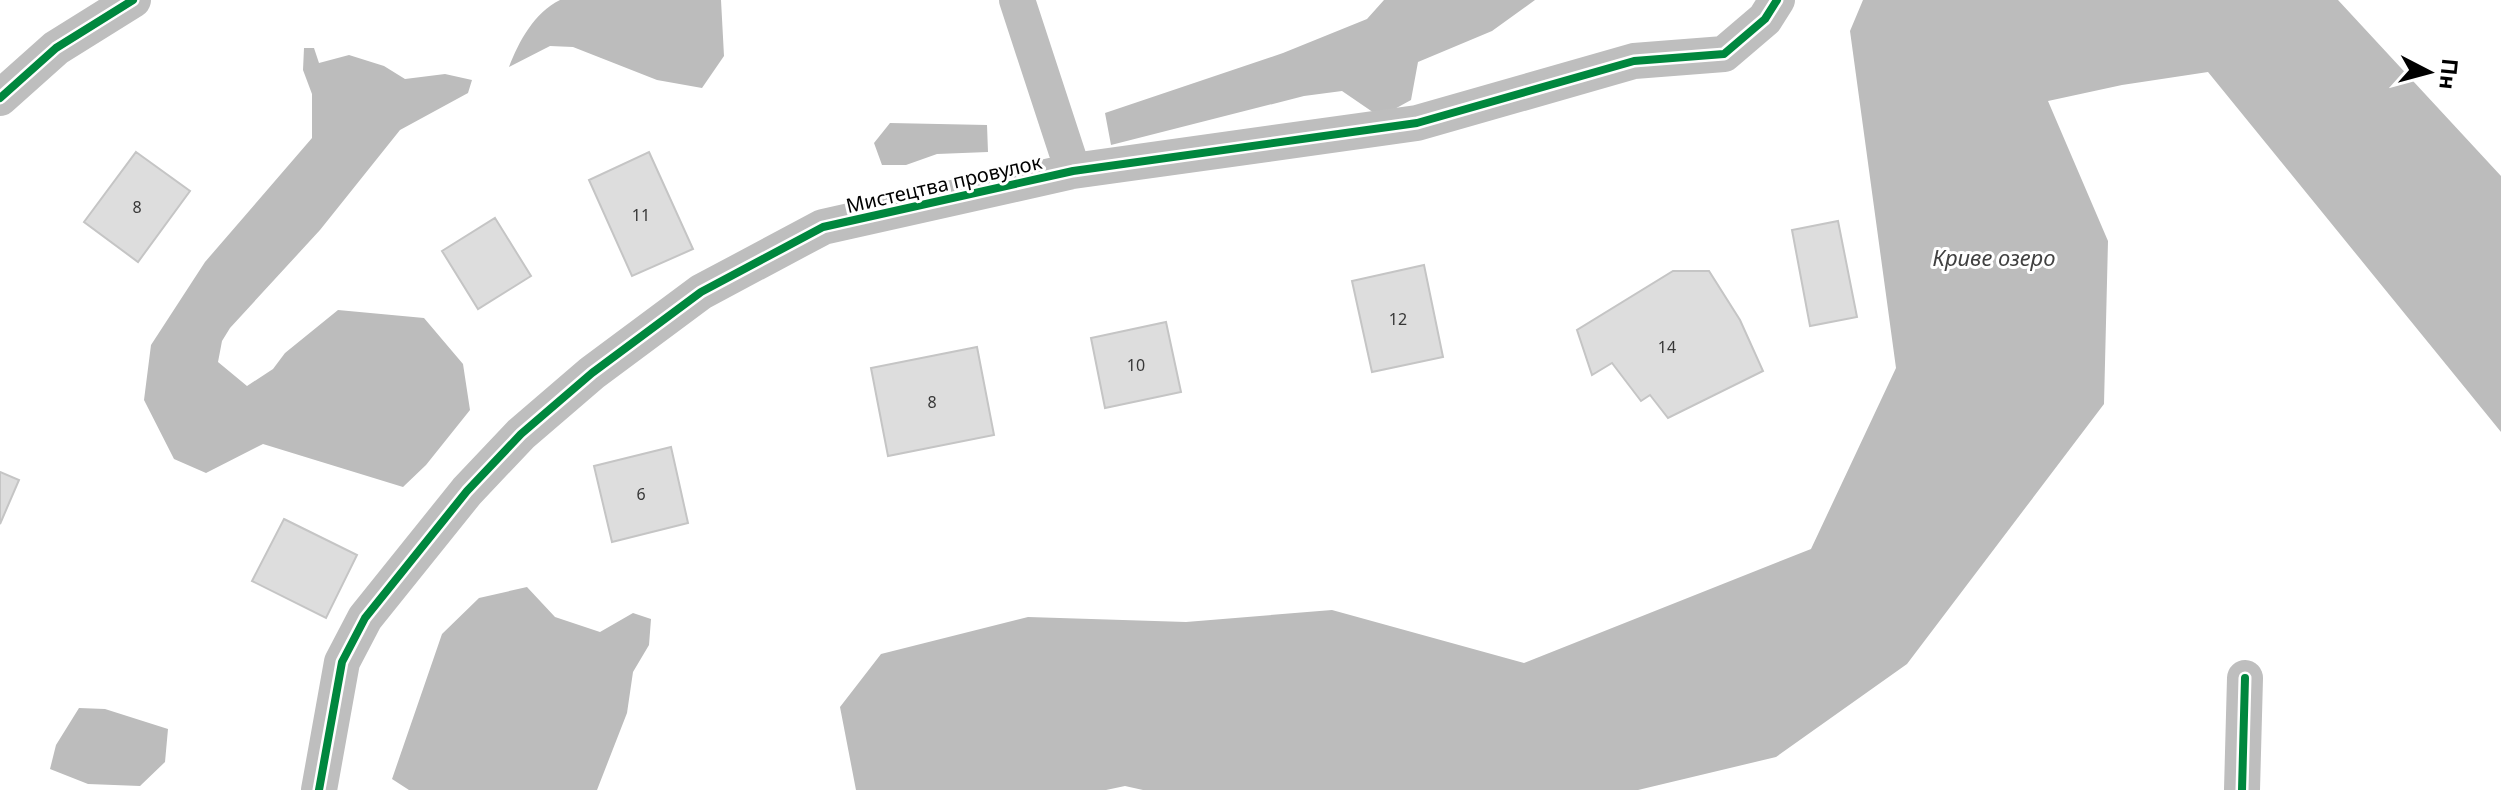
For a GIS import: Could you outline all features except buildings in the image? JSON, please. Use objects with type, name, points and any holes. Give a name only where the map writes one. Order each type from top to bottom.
[{"type":"street","points":[[0,98],[56,48],[133,0]]},
{"type":"street","points":[[1017,0],[1073,171]]},
{"type":"street","name":"Мистецтва провулок","points":[[319,790],[342,662],[365,618],[467,491],[521,434],[592,373],[701,292],[823,227],[1073,171],[1417,123],[1634,61],[1724,54],[1765,19],[1777,0]]},
{"type":"street","points":[[2242,790],[2245,678]]},
{"type":"water","points":[[560,0],[721,0],[724,56],[702,88],[657,80],[573,47],[550,46],[509,67],[528,29],[542,12]]},
{"type":"water","points":[[1384,0],[1535,0],[1492,31],[1418,62],[1411,100],[1380,117],[1342,91],[1304,96],[1111,145],[1105,113],[1283,53],[1367,19]]},
{"type":"water","name":"Криве озеро","points":[[1863,0],[2338,0],[2501,176],[2501,432],[2208,72],[2122,85],[2048,101],[2108,241],[2104,404],[1907,664],[1776,757],[1638,790],[1143,790],[1125,786],[1106,790],[856,790],[840,707],[881,654],[1028,617],[1186,622],[1332,610],[1524,663],[1811,549],[1896,368],[1850,31]]},
{"type":"water","points":[[304,48],[314,48],[319,63],[349,55],[384,66],[405,79],[445,74],[472,80],[468,93],[400,130],[320,230],[230,328],[222,341],[218,362],[247,386],[273,369],[285,353],[338,310],[424,318],[463,364],[470,410],[426,465],[403,487],[263,444],[206,473],[174,459],[144,400],[151,345],[205,262],[312,138],[312,94],[303,70]]},
{"type":"water","points":[[890,123],[987,125],[988,152],[937,154],[906,165],[882,165],[874,143]]},
{"type":"water","points":[[527,587],[555,617],[600,632],[633,613],[651,619],[649,645],[633,672],[627,713],[597,790],[409,790],[392,779],[442,634],[479,598]]},
{"type":"water","points":[[79,708],[105,709],[168,729],[165,762],[140,786],[88,784],[50,769],[56,745]]},
{"type":"cycle path","points":[[0,98],[56,48],[133,0]]},
{"type":"cycle path","points":[[319,790],[342,662],[365,618],[467,491],[521,434],[592,373],[701,292],[823,227],[1073,171],[1417,123],[1634,61],[1724,54],[1765,19],[1777,0]]},
{"type":"cycle path","points":[[2242,790],[2245,678]]}]
